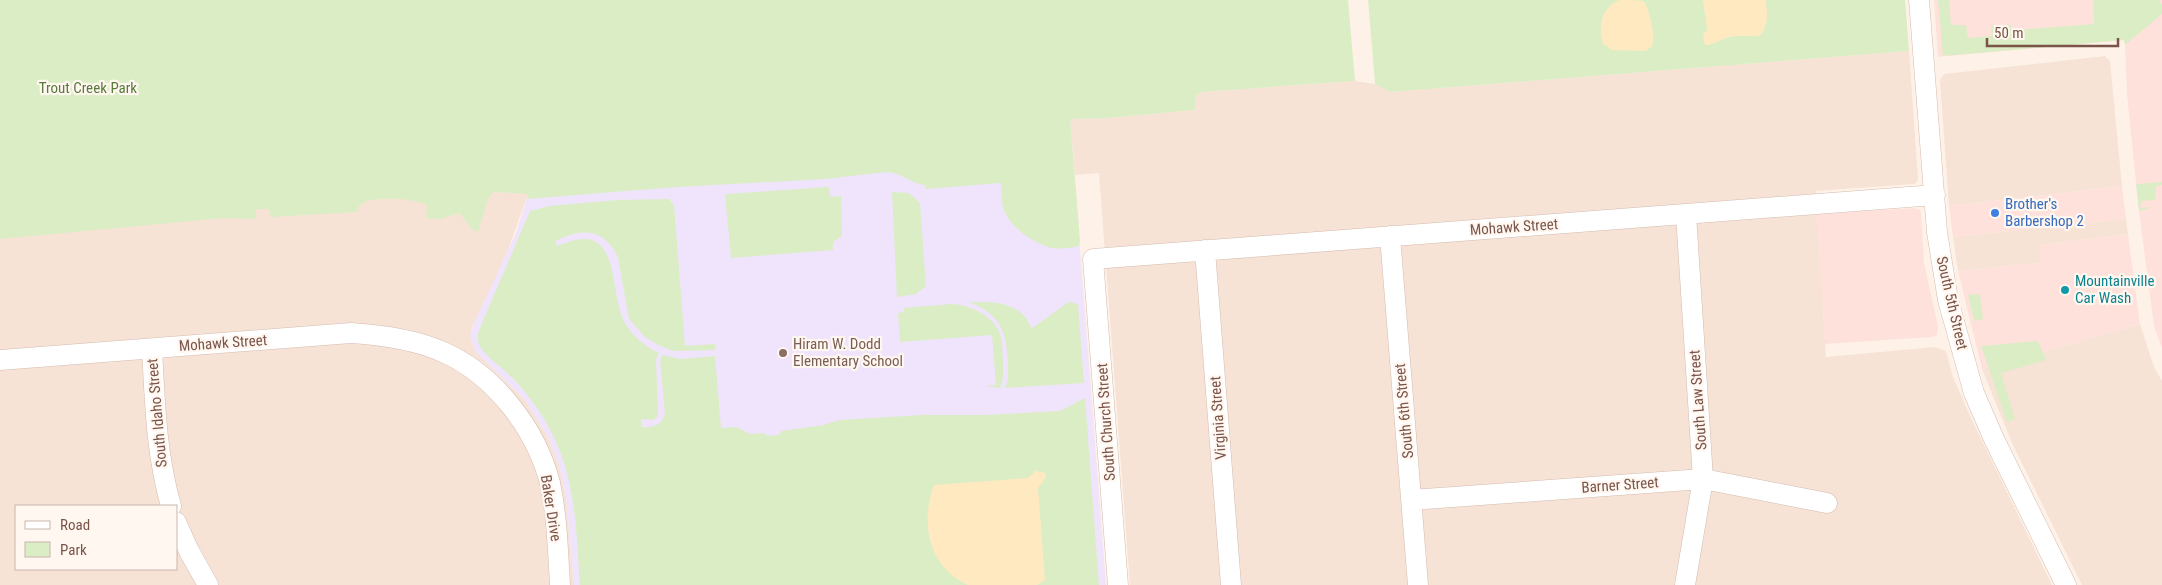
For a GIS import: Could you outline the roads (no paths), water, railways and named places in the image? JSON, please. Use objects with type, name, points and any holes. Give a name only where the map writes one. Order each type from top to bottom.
[{"type":"street","name":"South 5th Street","points":[[1919,0],[1937,232],[1945,286],[1974,393],[1994,439],[2066,585]]},
{"type":"street","name":"Mohawk Street","points":[[1093,259],[1935,195]]},
{"type":"street","name":"South Law Street","points":[[1685,585],[1703,479],[1686,214]]},
{"type":"street","name":"South 6th Street","points":[[1390,236],[1418,585]]},
{"type":"street","name":"Virginia Street","points":[[1205,250],[1231,585]]},
{"type":"street","name":"South Church Street","points":[[1093,259],[1118,585]]},
{"type":"street","name":"Mohawk Street","points":[[0,360],[350,333],[382,335],[414,342],[443,352]]},
{"type":"street","name":"South Idaho Street","points":[[152,348],[157,444],[171,505]]},
{"type":"street","name":"Baker Drive","points":[[443,352],[467,366],[489,383],[513,408],[528,431],[540,456],[549,482],[554,510],[560,585]]},
{"type":"street","name":"Barner Street","points":[[1411,500],[1703,479],[1827,503]]},
{"type":"street","points":[[178,526],[208,585]]},
{"type":"place","name":"Brother's Barbershop 2","points":[[1995,213]]},
{"type":"place","name":"Mountainville Car Wash","points":[[2065,290]]},
{"type":"place","name":"Hiram W. Dodd Elementary School","points":[[783,353]]},
{"type":"park label","name":"Trout Creek Park","points":[[88,88]]}]
